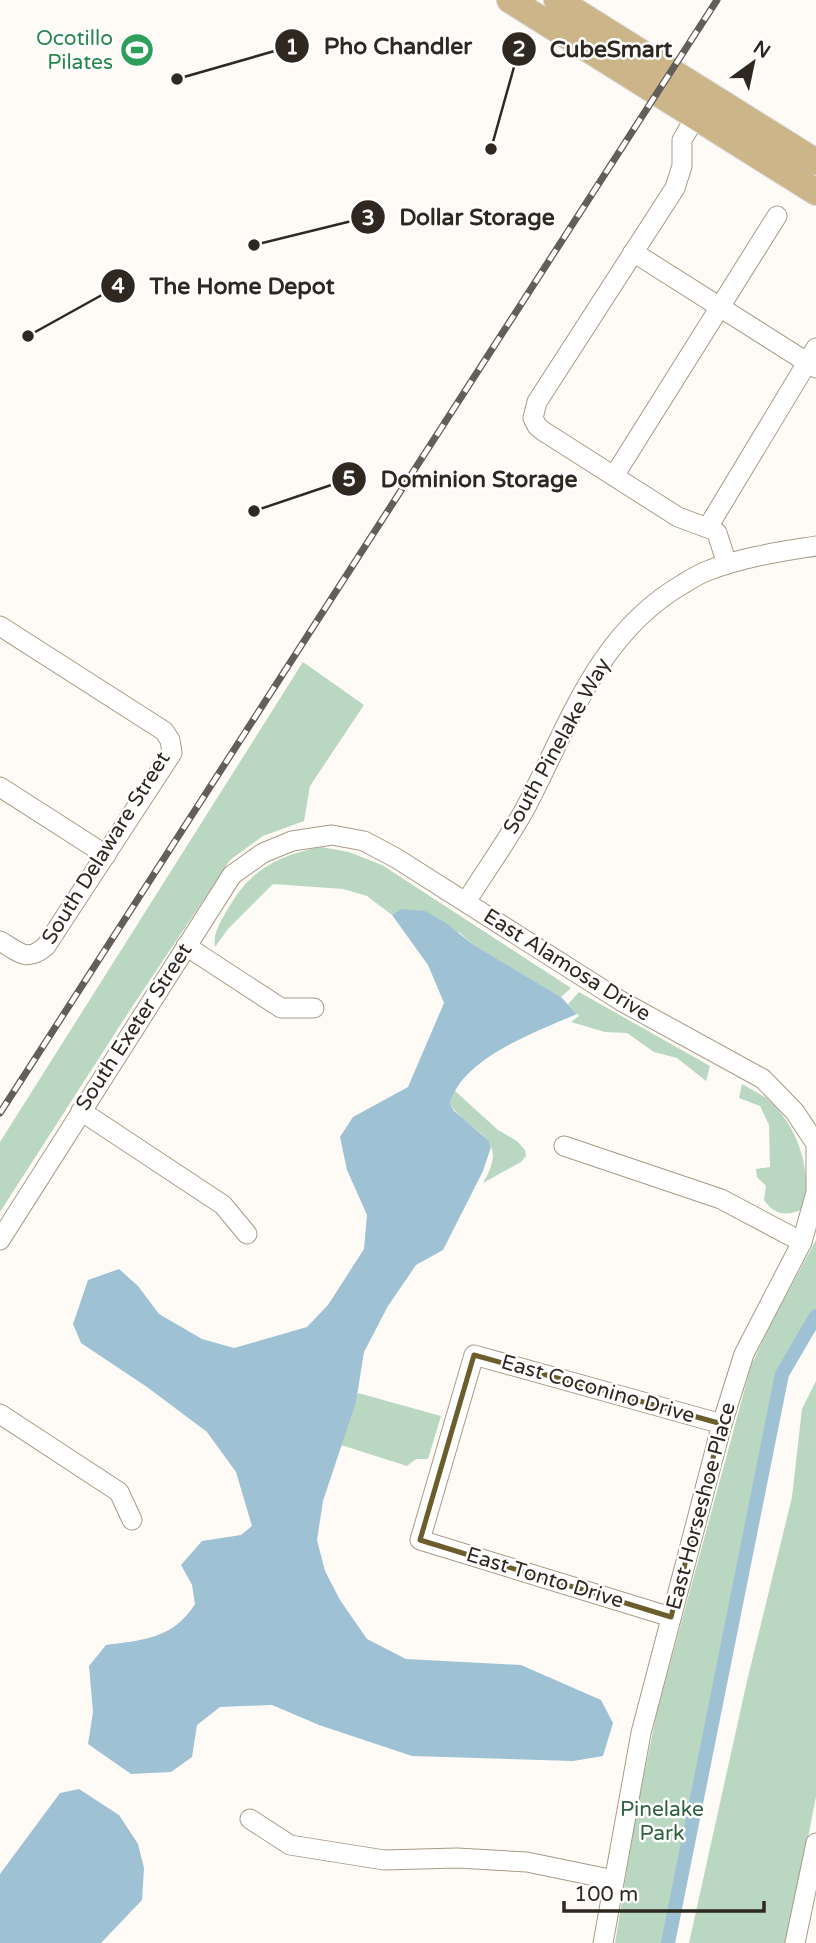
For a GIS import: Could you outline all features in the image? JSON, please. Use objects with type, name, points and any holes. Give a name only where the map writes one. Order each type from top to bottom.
[{"type":"main road","points":[[510,0],[816,192]]},
{"type":"main road","points":[[557,0],[816,162]]},
{"type":"street","points":[[696,116],[682,140],[679,180],[537,402],[533,413],[537,426],[678,517],[708,527],[717,533],[727,564]]},
{"type":"street","points":[[614,476],[777,216]]},
{"type":"street","points":[[633,252],[720,309],[813,360],[708,527]]},
{"type":"street","name":"South Pinelake Way","points":[[466,902],[525,809],[583,690],[604,657],[633,621],[663,596],[705,571],[752,556],[816,546]]},
{"type":"street","name":"South Delaware Street","points":[[0,626],[164,731],[170,740],[172,753],[46,946],[37,954],[24,956],[0,941]]},
{"type":"street","points":[[0,787],[107,855]]},
{"type":"street","name":"East Alamosa Drive","points":[[292,841],[332,835],[364,841],[466,902],[621,1001],[763,1079],[795,1112],[816,1144]]},
{"type":"street","name":"South Exeter Street","points":[[0,1240],[232,875],[263,853],[292,841]]},
{"type":"street","points":[[186,946],[281,1008],[314,1008]]},
{"type":"street","points":[[81,1111],[223,1205],[247,1234]]},
{"type":"street","name":"East Horseshoe Place","points":[[603,1943],[641,1733],[722,1424],[744,1354],[802,1242],[816,1192],[816,1144]]},
{"type":"street","points":[[564,1146],[721,1199],[802,1242]]},
{"type":"street","name":"East Coconino Drive","points":[[420,1540],[474,1354],[722,1424]]},
{"type":"street","points":[[0,1414],[119,1492],[132,1520]]},
{"type":"street","name":"East Tonto Drive","points":[[420,1540],[671,1617]]},
{"type":"street","points":[[250,1819],[290,1845],[384,1860],[457,1858],[527,1862],[614,1880]]},
{"type":"street","points":[[803,1935],[816,1843]]},
{"type":"highlighted area","points":[[474,1355],[722,1424],[671,1617],[420,1540]]},
{"type":"green space","points":[[303,662],[364,705],[310,786],[304,821],[263,836],[230,860],[0,1212],[0,1142]]},
{"type":"green space","points":[[321,847],[349,852],[382,865],[571,988],[561,997],[471,943],[460,933],[401,909],[392,915],[367,896],[343,889],[273,884],[228,929],[215,947],[216,933],[221,921],[235,898],[254,876],[290,855]]},
{"type":"green space","points":[[579,992],[710,1066],[706,1081],[677,1058],[654,1052],[627,1033],[605,1032],[571,1022],[579,1016],[568,1004]]},
{"type":"green space","points":[[742,1084],[766,1098],[787,1121],[794,1134],[804,1163],[804,1209],[792,1213],[777,1212],[764,1200],[766,1186],[757,1177],[756,1169],[770,1167],[769,1125],[760,1106],[739,1098]]},
{"type":"green space","points":[[454,1090],[498,1130],[517,1141],[525,1150],[526,1156],[521,1162],[483,1183],[491,1167],[491,1145],[458,1115],[450,1104]]},
{"type":"green space","name":"Pinelake Park","points":[[816,1240],[816,1312],[794,1345],[782,1371],[770,1418],[664,1943],[615,1943],[637,1808],[657,1712],[751,1366]]},
{"type":"green space","points":[[816,1381],[816,1796],[788,1943],[689,1943],[747,1681],[792,1497],[802,1409]]},
{"type":"green space","points":[[358,1393],[441,1416],[428,1459],[416,1459],[407,1466],[341,1445]]},
{"type":"water","points":[[401,909],[425,911],[446,923],[471,943],[561,997],[577,1014],[503,1048],[469,1073],[457,1088],[450,1104],[454,1111],[488,1140],[491,1147],[483,1171],[443,1250],[416,1265],[388,1306],[364,1352],[356,1402],[323,1501],[317,1540],[325,1571],[340,1600],[367,1639],[406,1659],[521,1665],[601,1700],[613,1723],[603,1756],[573,1761],[412,1756],[319,1725],[272,1705],[220,1707],[197,1725],[192,1757],[171,1772],[131,1774],[88,1744],[93,1712],[89,1666],[106,1645],[156,1636],[177,1624],[195,1604],[192,1585],[181,1565],[202,1541],[241,1535],[252,1526],[236,1472],[207,1432],[147,1387],[81,1343],[73,1324],[88,1280],[119,1269],[138,1286],[159,1314],[202,1339],[234,1348],[307,1327],[328,1305],[364,1249],[367,1215],[347,1170],[340,1137],[353,1117],[408,1087],[444,1003],[428,965],[392,915]]},
{"type":"water","points":[[79,1789],[119,1815],[138,1844],[144,1868],[142,1900],[101,1943],[0,1943],[0,1874],[60,1793]]},
{"type":"waterway","points":[[668,1943],[782,1374],[816,1316]]},
{"type":"railway","points":[[0,1113],[717,0]]},
{"type":"place","name":"Ocotillo Pilates","points":[[137,50]]},
{"type":"place","name":"Pho Chandler","points":[[177,79]]},
{"type":"place","name":"CubeSmart","points":[[491,149]]},
{"type":"place","name":"Dollar Storage","points":[[254,245]]},
{"type":"place","name":"The Home Depot","points":[[28,336]]},
{"type":"place","name":"Dominion Storage","points":[[254,511]]}]
